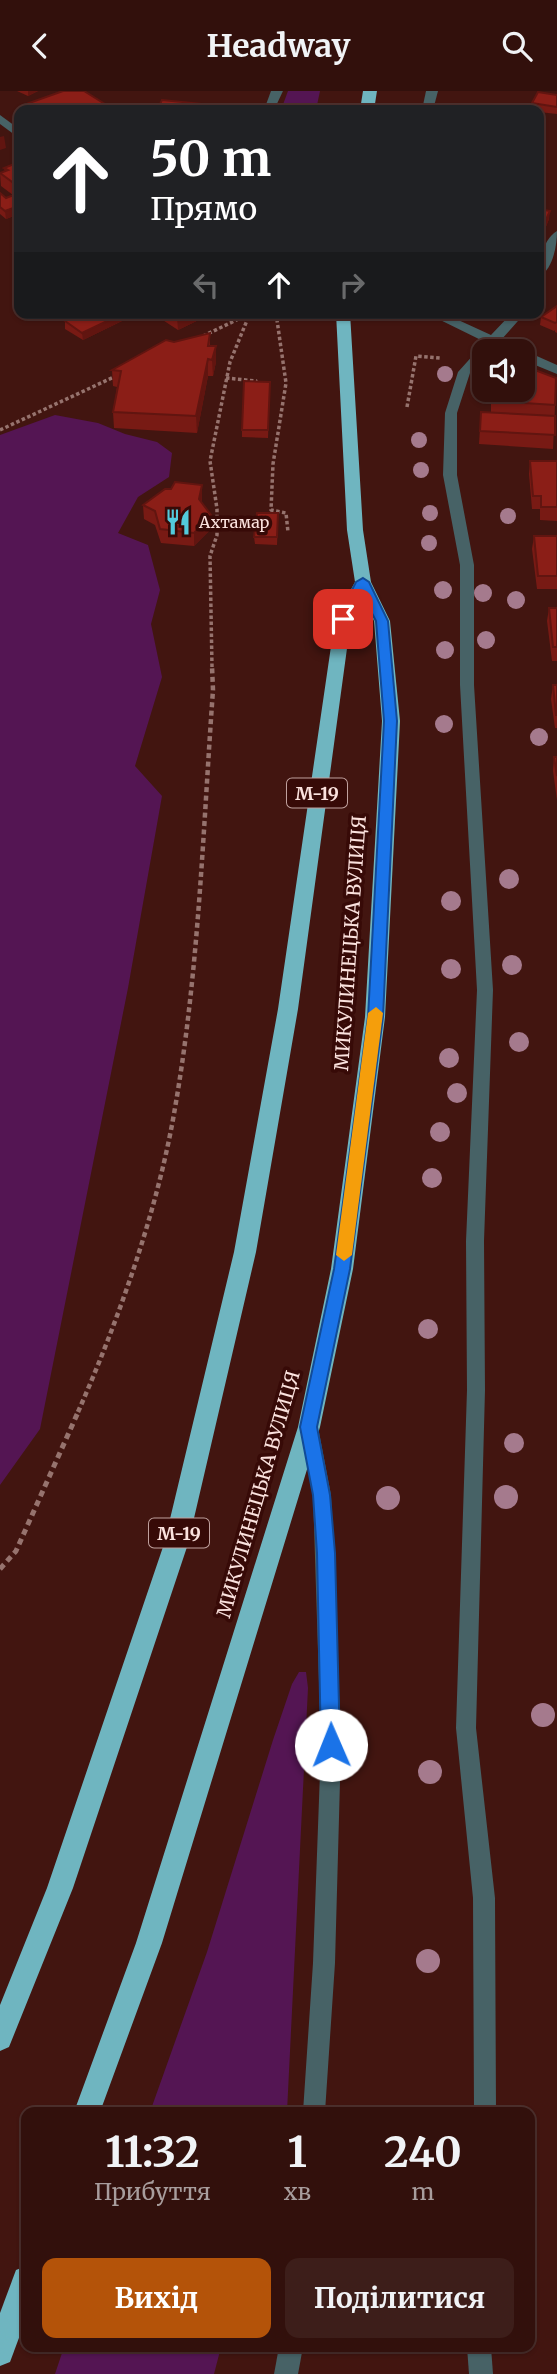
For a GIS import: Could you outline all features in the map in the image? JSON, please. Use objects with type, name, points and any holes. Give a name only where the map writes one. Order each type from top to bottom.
[{"type":"highway","name":"МИКУЛИНЕЦЬКА ВУЛИЦЯ","points":[[89,2107],[149,1943],[309,1427],[342,1269],[376,1017],[391,721],[382,621],[363,582],[355,530],[343,319]]},
{"type":"highway","name":"М-19","points":[[0,2038],[60,1888],[176,1544],[247,1239],[288,1009],[343,619],[363,582]]},
{"type":"highway","points":[[0,2351],[21,2294]]},
{"type":"street","points":[[0,118],[14,131]]},
{"type":"street","points":[[544,262],[557,235]]},
{"type":"street","points":[[445,319],[488,339]]},
{"type":"street","points":[[497,339],[514,319]]},
{"type":"street","points":[[535,360],[557,370]]},
{"type":"street","points":[[472,364],[464,372],[451,413],[450,475],[467,565],[467,685],[485,990],[475,1241],[477,1390],[466,1728],[484,1898],[485,2107]]},
{"type":"street","points":[[309,1427],[322,1495],[331,1745],[324,1963],[314,2107]]},
{"type":"street","points":[[286,2374],[290,2352]]},
{"type":"street","points":[[479,2352],[481,2374]]},
{"type":"path","points":[[200,337],[239,319]]},
{"type":"path","points":[[0,1569],[16,1551],[89,1387],[141,1249],[175,1111],[192,986],[213,690],[210,556],[217,535],[217,509],[210,461],[230,362],[248,319]]},
{"type":"path","points":[[277,319],[286,383],[273,464],[271,510],[286,513],[288,532]]},
{"type":"path","points":[[407,407],[415,359]]},
{"type":"path","points":[[0,429],[125,372]]},
{"type":"path","points":[[226,378],[256,381],[256,389]]},
{"type":"shaded area","points":[[288,91],[320,91],[317,105],[283,105]]},
{"type":"shaded area","points":[[55,415],[98,423],[125,434],[157,442],[172,453],[169,477],[138,497],[118,533],[148,545],[160,590],[151,624],[162,677],[135,766],[162,796],[128,988],[40,1429],[0,1485],[0,435]]},
{"type":"shaded area","points":[[299,1672],[306,1672],[308,1688],[287,2107],[152,2107],[207,1952],[292,1684]]},
{"type":"shaded area","points":[[62,2352],[220,2352],[214,2374],[55,2374]]},
{"type":"building","points":[[63,91],[84,91],[106,105],[32,105],[29,103]]},
{"type":"building","points":[[538,92],[557,95],[557,107],[532,103]]},
{"type":"building","points":[[162,100],[203,104],[202,105],[160,105]]},
{"type":"building","points":[[14,164],[14,183],[0,173],[8,170],[4,168]]},
{"type":"building","points":[[0,193],[6,198],[14,195],[14,208],[5,211],[0,207]]},
{"type":"building","points":[[544,210],[550,211],[544,224]]},
{"type":"building","points":[[557,306],[557,322],[544,318],[544,315]]},
{"type":"building","points":[[69,319],[111,319],[82,333],[65,321]]},
{"type":"building","points":[[210,333],[208,346],[216,346],[212,360],[208,359],[196,416],[113,412],[121,371],[112,370],[166,340],[174,342]]},
{"type":"building","points":[[535,370],[556,378],[555,405],[508,402],[535,402]]},
{"type":"building","points":[[244,381],[270,382],[268,430],[242,430]]},
{"type":"building","points":[[481,412],[555,416],[555,435],[480,431]]},
{"type":"building","points":[[530,461],[557,461],[557,507],[541,507],[541,496],[533,496]]},
{"type":"building","name":"Ахтамар","points":[[175,482],[202,485],[199,499],[211,515],[194,533],[160,529],[155,511],[143,505],[165,489],[171,489]]},
{"type":"building","points":[[257,513],[278,513],[277,537],[254,537]]},
{"type":"building","points":[[534,536],[557,536],[557,576],[538,576]]},
{"type":"building","points":[[549,608],[557,608],[557,647],[553,647]]},
{"type":"building","points":[[553,685],[557,685],[557,715],[556,715]]},
{"type":"slow traffic","points":[[344,1255],[376,1013]]},
{"type":"place","name":"Ахтамар","points":[[178,522]]},
{"type":"route","points":[[331,1745],[322,1495],[309,1427],[342,1269],[376,1017],[391,721],[382,621],[363,582],[343,619]]}]
